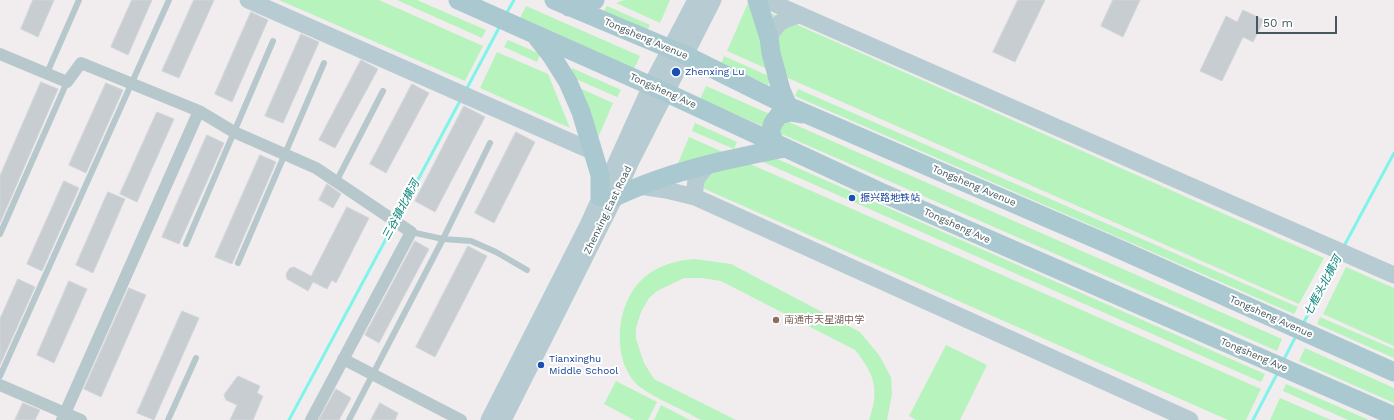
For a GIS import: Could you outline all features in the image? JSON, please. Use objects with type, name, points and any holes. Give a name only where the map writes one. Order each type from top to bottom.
[{"type":"main road","name":"Tongsheng Ave","points":[[458,0],[659,89],[885,194],[1394,416]]},
{"type":"main road","points":[[562,3],[595,0]]},
{"type":"main road","points":[[757,0],[769,38],[781,90],[788,106]]},
{"type":"main road","name":"Tongsheng Avenue","points":[[562,3],[678,52],[807,115],[1110,245],[1394,372]]},
{"type":"main road","points":[[535,34],[568,82],[581,112],[607,197],[675,173],[771,150],[781,146],[770,133],[773,123],[779,115],[790,112],[807,115]]},
{"type":"street","points":[[248,0],[594,152]]},
{"type":"street","name":"Zhenxing East Road","points":[[678,52],[696,0]]},
{"type":"street","name":"Zhenxing East Road","points":[[503,420],[659,89],[678,52],[713,0]]},
{"type":"street","points":[[766,0],[1394,275]]},
{"type":"street","points":[[769,38],[774,27],[783,20],[800,15]]},
{"type":"street","points":[[0,54],[67,82],[81,63],[199,111],[234,132],[316,168],[411,232],[311,420]]},
{"type":"street","points":[[64,417],[199,111]]},
{"type":"street","points":[[695,197],[694,184],[699,175],[709,164]]},
{"type":"street","points":[[639,186],[666,190],[695,197],[1190,420]]},
{"type":"street","name":"Zhenxing East Road","points":[[489,420],[532,336],[607,197]]},
{"type":"street","points":[[343,359],[461,420]]},
{"type":"street","points":[[0,385],[64,417],[81,420]]},
{"type":"lane","points":[[47,73],[79,0]]},
{"type":"lane","points":[[0,376],[169,0]]},
{"type":"lane","points":[[186,244],[273,41]]},
{"type":"lane","points":[[238,264],[286,155],[324,63]]},
{"type":"lane","points":[[0,234],[67,82]]},
{"type":"lane","points":[[336,182],[383,91]]},
{"type":"lane","points":[[349,420],[443,239],[490,143]]},
{"type":"lane","points":[[411,232],[443,239],[471,241],[496,252],[527,270]]},
{"type":"lane","points":[[168,420],[196,358]]},
{"type":"green space","points":[[279,0],[379,0],[483,46],[465,81]]},
{"type":"green space","points":[[397,0],[417,0],[486,30],[482,38]]},
{"type":"green space","points":[[624,0],[670,0],[660,23],[616,3]]},
{"type":"green space","points":[[748,3],[1324,258],[1299,304],[727,51]]},
{"type":"green space","points":[[526,6],[640,56],[634,69],[520,18]]},
{"type":"green space","points":[[607,6],[650,25],[646,33],[603,13]]},
{"type":"green space","points":[[508,40],[540,54],[537,62],[504,47]]},
{"type":"green space","points":[[497,52],[548,74],[570,128],[480,88]]},
{"type":"green space","points":[[724,56],[771,77],[768,85],[721,64]]},
{"type":"green space","points":[[572,68],[621,90],[617,97],[569,76]]},
{"type":"green space","points":[[575,86],[613,103],[597,140]]},
{"type":"green space","points":[[706,86],[770,114],[765,127],[700,99]]},
{"type":"green space","points":[[798,89],[1298,307],[1294,314],[795,96]]},
{"type":"green space","points":[[782,119],[1282,339],[1277,351],[777,132]]},
{"type":"green space","points":[[695,123],[737,142],[734,149],[692,131]]},
{"type":"green space","points":[[689,137],[1261,389],[1246,420],[1228,420],[673,175]]},
{"type":"green space","points":[[766,154],[1265,374],[1261,382],[763,162]]},
{"type":"green space","points":[[695,259],[731,264],[860,332],[879,355],[891,377],[892,394],[887,420],[869,420],[874,400],[873,382],[867,366],[855,350],[721,281],[701,278],[684,278],[657,291],[649,298],[641,312],[636,328],[636,339],[644,363],[654,379],[736,420],[702,420],[639,386],[627,371],[620,347],[620,329],[623,313],[628,300],[634,288],[653,271],[665,265],[679,261]]},
{"type":"green space","points":[[1346,267],[1394,288],[1394,346],[1323,314]]},
{"type":"green space","points":[[1320,317],[1394,349],[1394,358],[1317,324]]},
{"type":"green space","points":[[946,345],[987,365],[960,420],[916,420],[909,416]]},
{"type":"green space","points":[[1305,348],[1394,388],[1394,403],[1299,361]]},
{"type":"green space","points":[[616,381],[657,402],[648,420],[634,420],[604,404]]},
{"type":"green space","points":[[1286,384],[1369,420],[1348,420],[1283,391]]},
{"type":"green space","points":[[1280,398],[1331,420],[1270,420]]},
{"type":"green space","points":[[661,405],[690,420],[654,420]]},
{"type":"building","points":[[33,0],[54,0],[38,37],[21,29]]},
{"type":"building","points":[[132,0],[152,0],[128,55],[111,47]]},
{"type":"building","points":[[194,0],[214,0],[179,78],[162,71]]},
{"type":"building","points":[[1018,0],[1045,0],[1015,62],[993,52]]},
{"type":"building","points":[[1113,0],[1140,0],[1123,37],[1101,26]]},
{"type":"building","points":[[1243,10],[1264,20],[1253,42],[1243,37],[1222,81],[1200,71],[1226,16],[1237,22]]},
{"type":"building","points":[[251,12],[268,20],[232,102],[215,94]]},
{"type":"building","points":[[301,34],[319,42],[283,123],[265,116]]},
{"type":"building","points":[[361,60],[378,69],[335,148],[319,140]]},
{"type":"building","points":[[41,82],[58,89],[0,223],[0,176]]},
{"type":"building","points":[[106,83],[123,90],[86,173],[69,165]]},
{"type":"building","points":[[412,84],[429,93],[386,173],[370,164]]},
{"type":"building","points":[[464,106],[485,117],[435,212],[415,201]]},
{"type":"building","points":[[157,112],[174,119],[137,202],[120,194]]},
{"type":"building","points":[[516,132],[535,142],[494,223],[475,213]]},
{"type":"building","points":[[207,135],[224,143],[179,244],[162,237]]},
{"type":"building","points":[[260,155],[276,162],[232,264],[215,257]]},
{"type":"building","points":[[64,181],[79,188],[42,271],[27,264]]},
{"type":"building","points":[[327,184],[341,194],[333,208],[319,200]]},
{"type":"building","points":[[108,192],[125,199],[93,273],[76,265]]},
{"type":"building","points":[[347,207],[369,218],[336,283],[332,280],[327,289],[313,282],[308,291],[287,279],[287,272],[290,268],[294,267],[311,276]]},
{"type":"building","points":[[415,241],[429,249],[379,343],[365,335]]},
{"type":"building","points":[[468,246],[487,256],[435,357],[416,347]]},
{"type":"building","points":[[18,279],[35,287],[0,365],[0,319]]},
{"type":"building","points":[[69,281],[87,289],[54,363],[37,355]]},
{"type":"building","points":[[129,288],[146,295],[101,397],[84,389]]},
{"type":"building","points":[[182,311],[199,318],[154,420],[137,413]]},
{"type":"building","points":[[238,376],[260,386],[257,393],[263,396],[253,420],[230,420],[237,405],[226,400],[224,395]]},
{"type":"building","points":[[336,389],[351,398],[339,420],[319,420]]},
{"type":"building","points":[[23,403],[40,410],[35,420],[15,420]]},
{"type":"building","points":[[380,403],[398,413],[395,420],[371,420]]},
{"type":"waterway","name":"三谷镇北横河","points":[[506,14],[514,0]]},
{"type":"waterway","name":"三谷镇北横河","points":[[466,90],[500,26]]},
{"type":"waterway","name":"三谷镇北横河","points":[[397,219],[461,99]]},
{"type":"waterway","name":"七框头北横河","points":[[1344,246],[1394,153]]},
{"type":"waterway","name":"三谷镇北横河","points":[[289,420],[394,224]]},
{"type":"waterway","name":"七框头北横河","points":[[1303,324],[1338,257]]},
{"type":"waterway","name":"七框头北横河","points":[[1283,361],[1296,336]]},
{"type":"waterway","name":"七框头北横河","points":[[1253,420],[1278,372]]},
{"type":"place","name":"Zhenxing Lu","points":[[676,72]]},
{"type":"place","name":"振兴路地铁站","points":[[852,198]]},
{"type":"place","name":"南通市天星湖中学","points":[[776,320]]},
{"type":"place","name":"Tianxinghu Middle School","points":[[541,365]]}]
